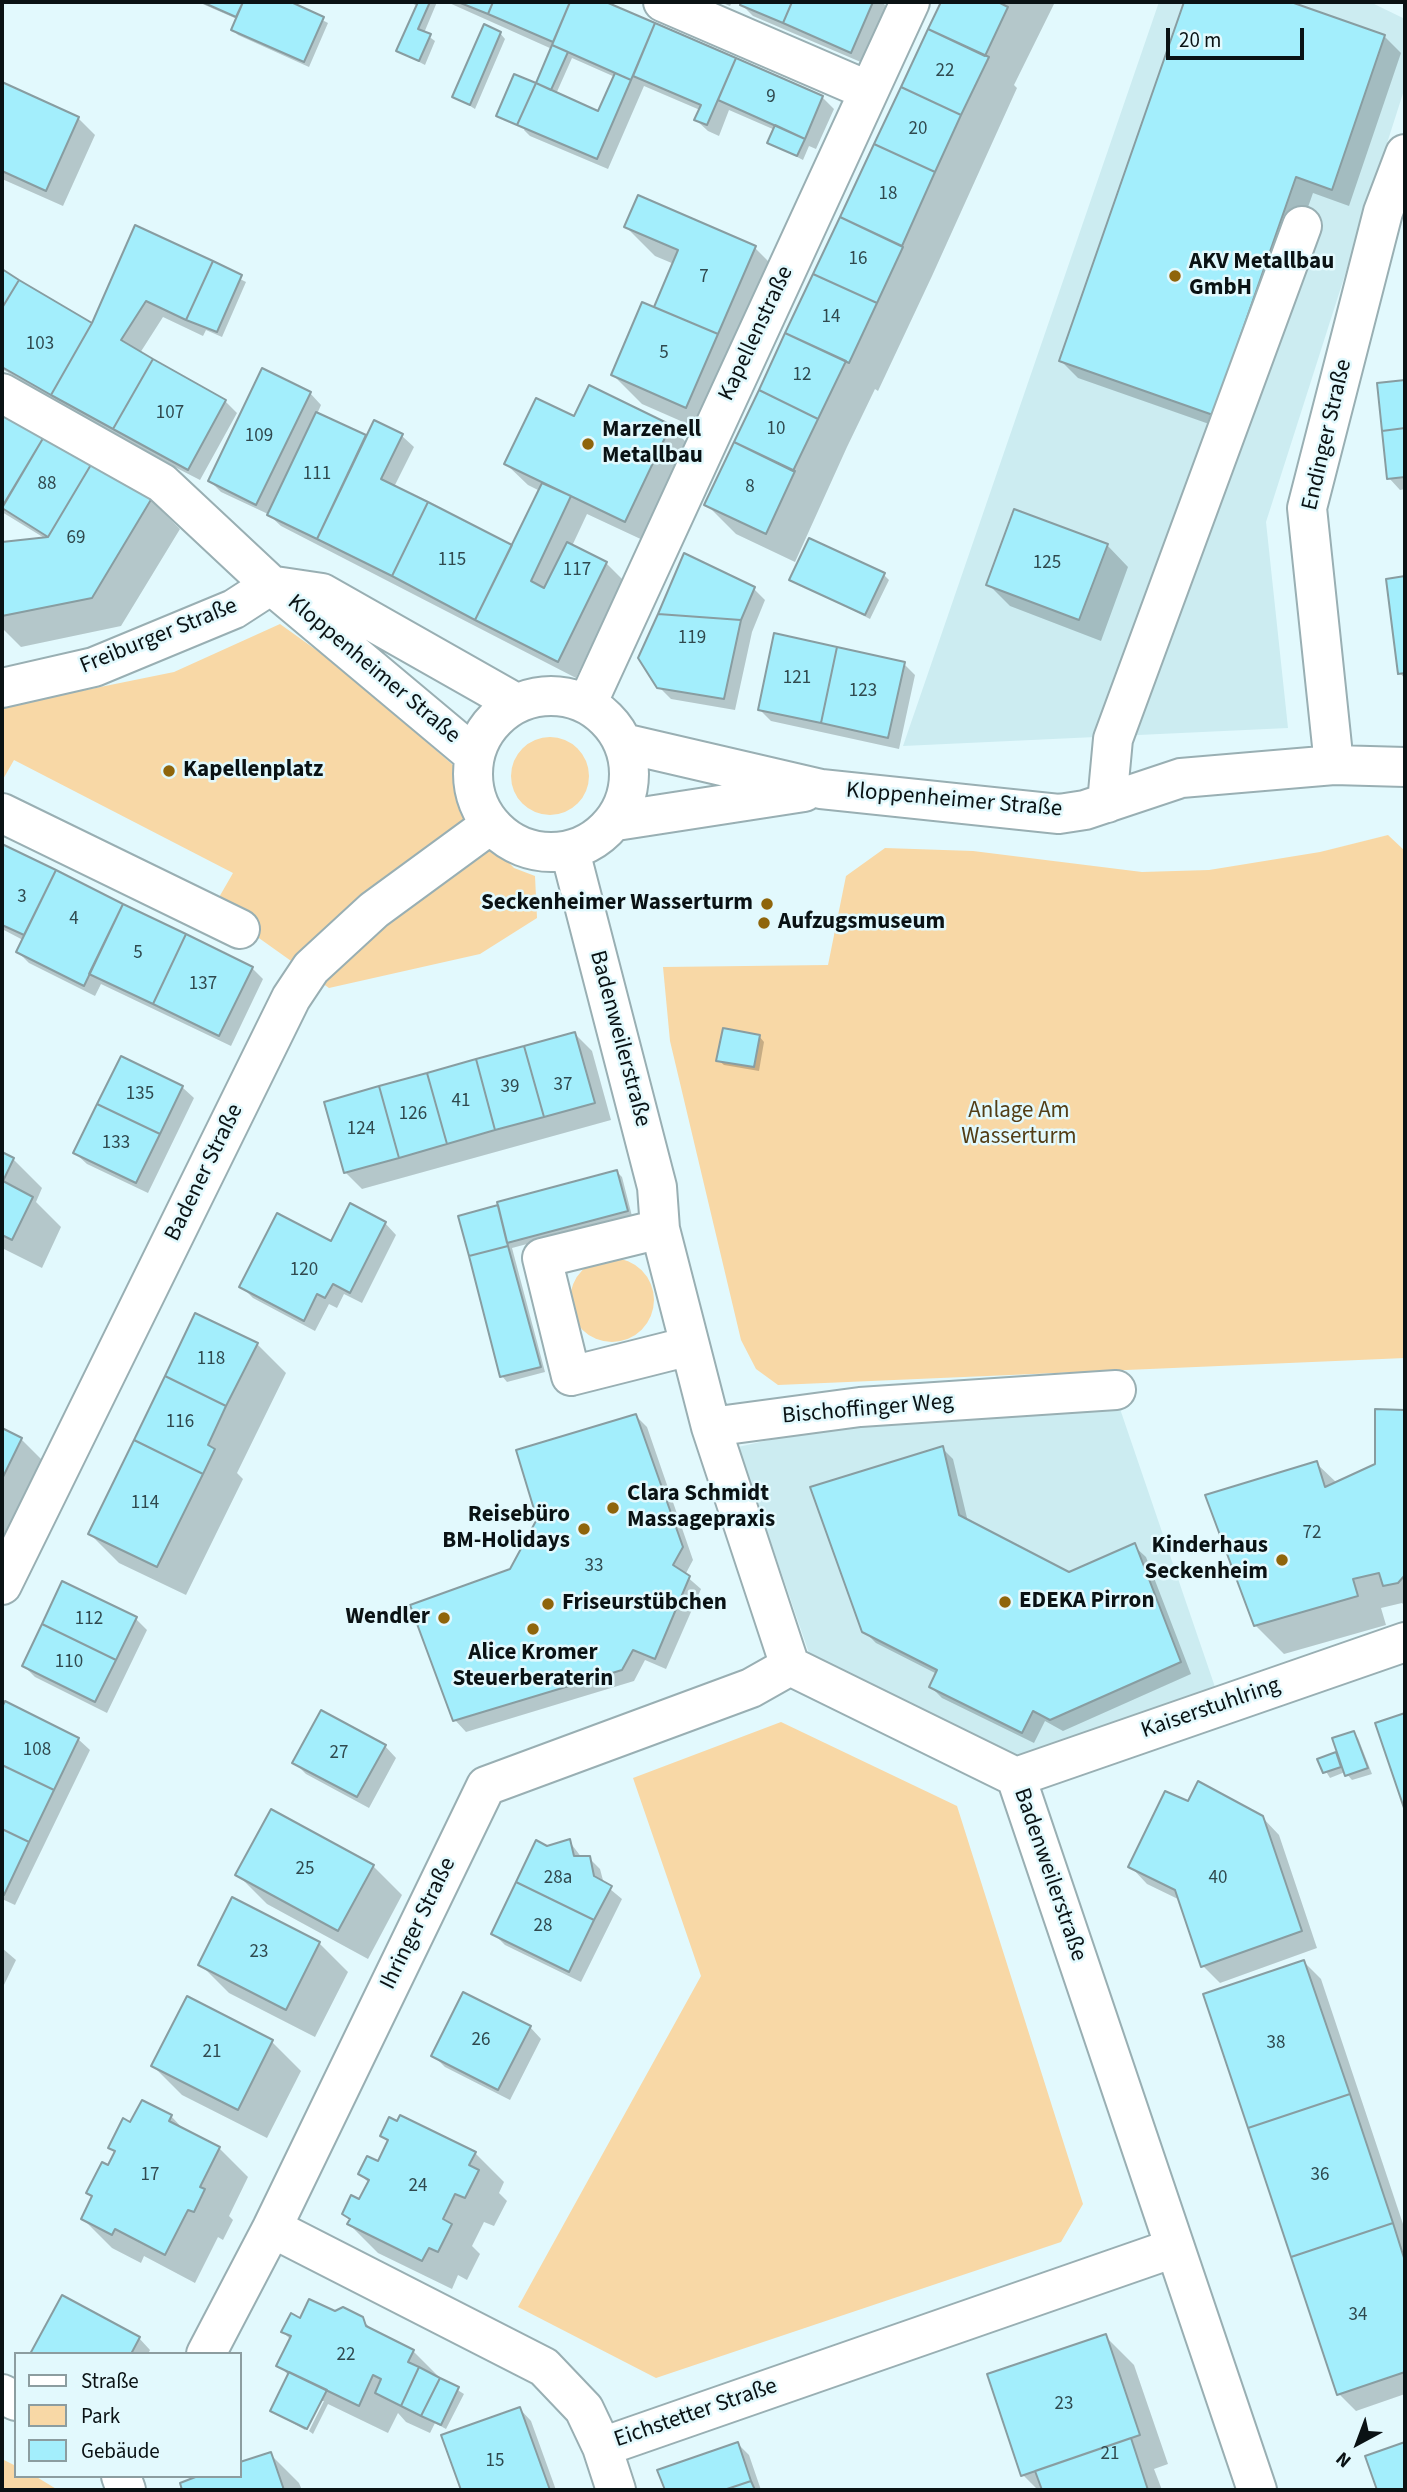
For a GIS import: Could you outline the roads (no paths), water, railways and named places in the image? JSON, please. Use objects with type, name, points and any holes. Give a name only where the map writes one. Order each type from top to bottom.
[{"type":"street","points":[[663,2],[869,91]]},
{"type":"street","name":"Kapellenstraße","points":[[587,704],[910,2]]},
{"type":"street","name":"Endinger Straße","points":[[1334,765],[1307,508],[1383,212],[1405,154]]},
{"type":"street","points":[[1107,803],[1113,739],[1303,226]]},
{"type":"street","name":"Kloppenheimer Straße","points":[[2,393],[162,483],[271,585],[474,755]]},
{"type":"street","name":"Kloppenheimer Straße","points":[[271,585],[322,593],[516,704]]},
{"type":"street","name":"Freiburger Straße","points":[[2,688],[94,667],[234,609],[271,585]]},
{"type":"street","name":"Kloppenheimer Straße","points":[[570,852],[548,853],[526,849],[507,840],[490,825],[478,804],[472,780],[474,755],[483,734],[497,716],[516,704],[539,696],[564,696],[587,704],[609,720],[624,743],[630,769],[627,796],[616,821]]},
{"type":"street","name":"Kloppenheimer Straße","points":[[624,743],[821,789],[1059,814],[1107,803],[1181,778],[1334,765],[1405,766]]},
{"type":"street","name":"Kloppenheimer Straße","points":[[1334,765],[1405,743]]},
{"type":"street","name":"Kloppenheimer Straße","points":[[616,821],[821,789]]},
{"type":"street","points":[[2,813],[240,929]]},
{"type":"street","points":[[570,852],[596,840],[616,821]]},
{"type":"street","name":"Badener Straße","points":[[2,1585],[291,998],[311,968],[374,909],[490,825]]},
{"type":"street","name":"Badenweilerstraße","points":[[570,852],[657,1187],[660,1229],[711,1427],[790,1666],[1016,1777],[1257,2490]]},
{"type":"street","points":[[660,1229],[542,1258],[571,1376],[690,1346]]},
{"type":"street","name":"Bischoffinger Weg","points":[[711,1427],[860,1407],[1116,1390]]},
{"type":"street","name":"Kaiserstuhlring","points":[[1016,1777],[1405,1642]]},
{"type":"street","name":"Ihringer Straße","points":[[207,2352],[272,2228],[486,1786],[751,1688],[790,1666]]},
{"type":"street","name":"Eichstetter Straße","points":[[272,2228],[544,2367],[584,2409],[601,2448],[1174,2248]]},
{"type":"street","points":[[601,2448],[615,2490]]},
{"type":"place","name":"AKV Metallbau GmbH","points":[[1175,276]]},
{"type":"place","name":"Marzenell Metallbau","points":[[588,444]]},
{"type":"place","name":"Kapellenplatz","points":[[169,771]]},
{"type":"place","name":"Seckenheimer Wasserturm","points":[[767,904]]},
{"type":"place","name":"Aufzugsmuseum","points":[[764,923]]},
{"type":"place","name":"Clara Schmidt Massagepraxis","points":[[613,1508]]},
{"type":"place","name":"Reisebüro BM-Holidays","points":[[584,1529]]},
{"type":"place","name":"Kinderhaus Seckenheim","points":[[1282,1560]]},
{"type":"place","name":"EDEKA Pirron","points":[[1005,1602]]},
{"type":"place","name":"Friseurstübchen","points":[[548,1604]]},
{"type":"place","name":"Wendler","points":[[444,1618]]},
{"type":"place","name":"Alice Kromer Steuerberaterin","points":[[533,1629]]},
{"type":"park label","name":"Anlage Am Wasserturm","points":[[1019,1125]]}]
